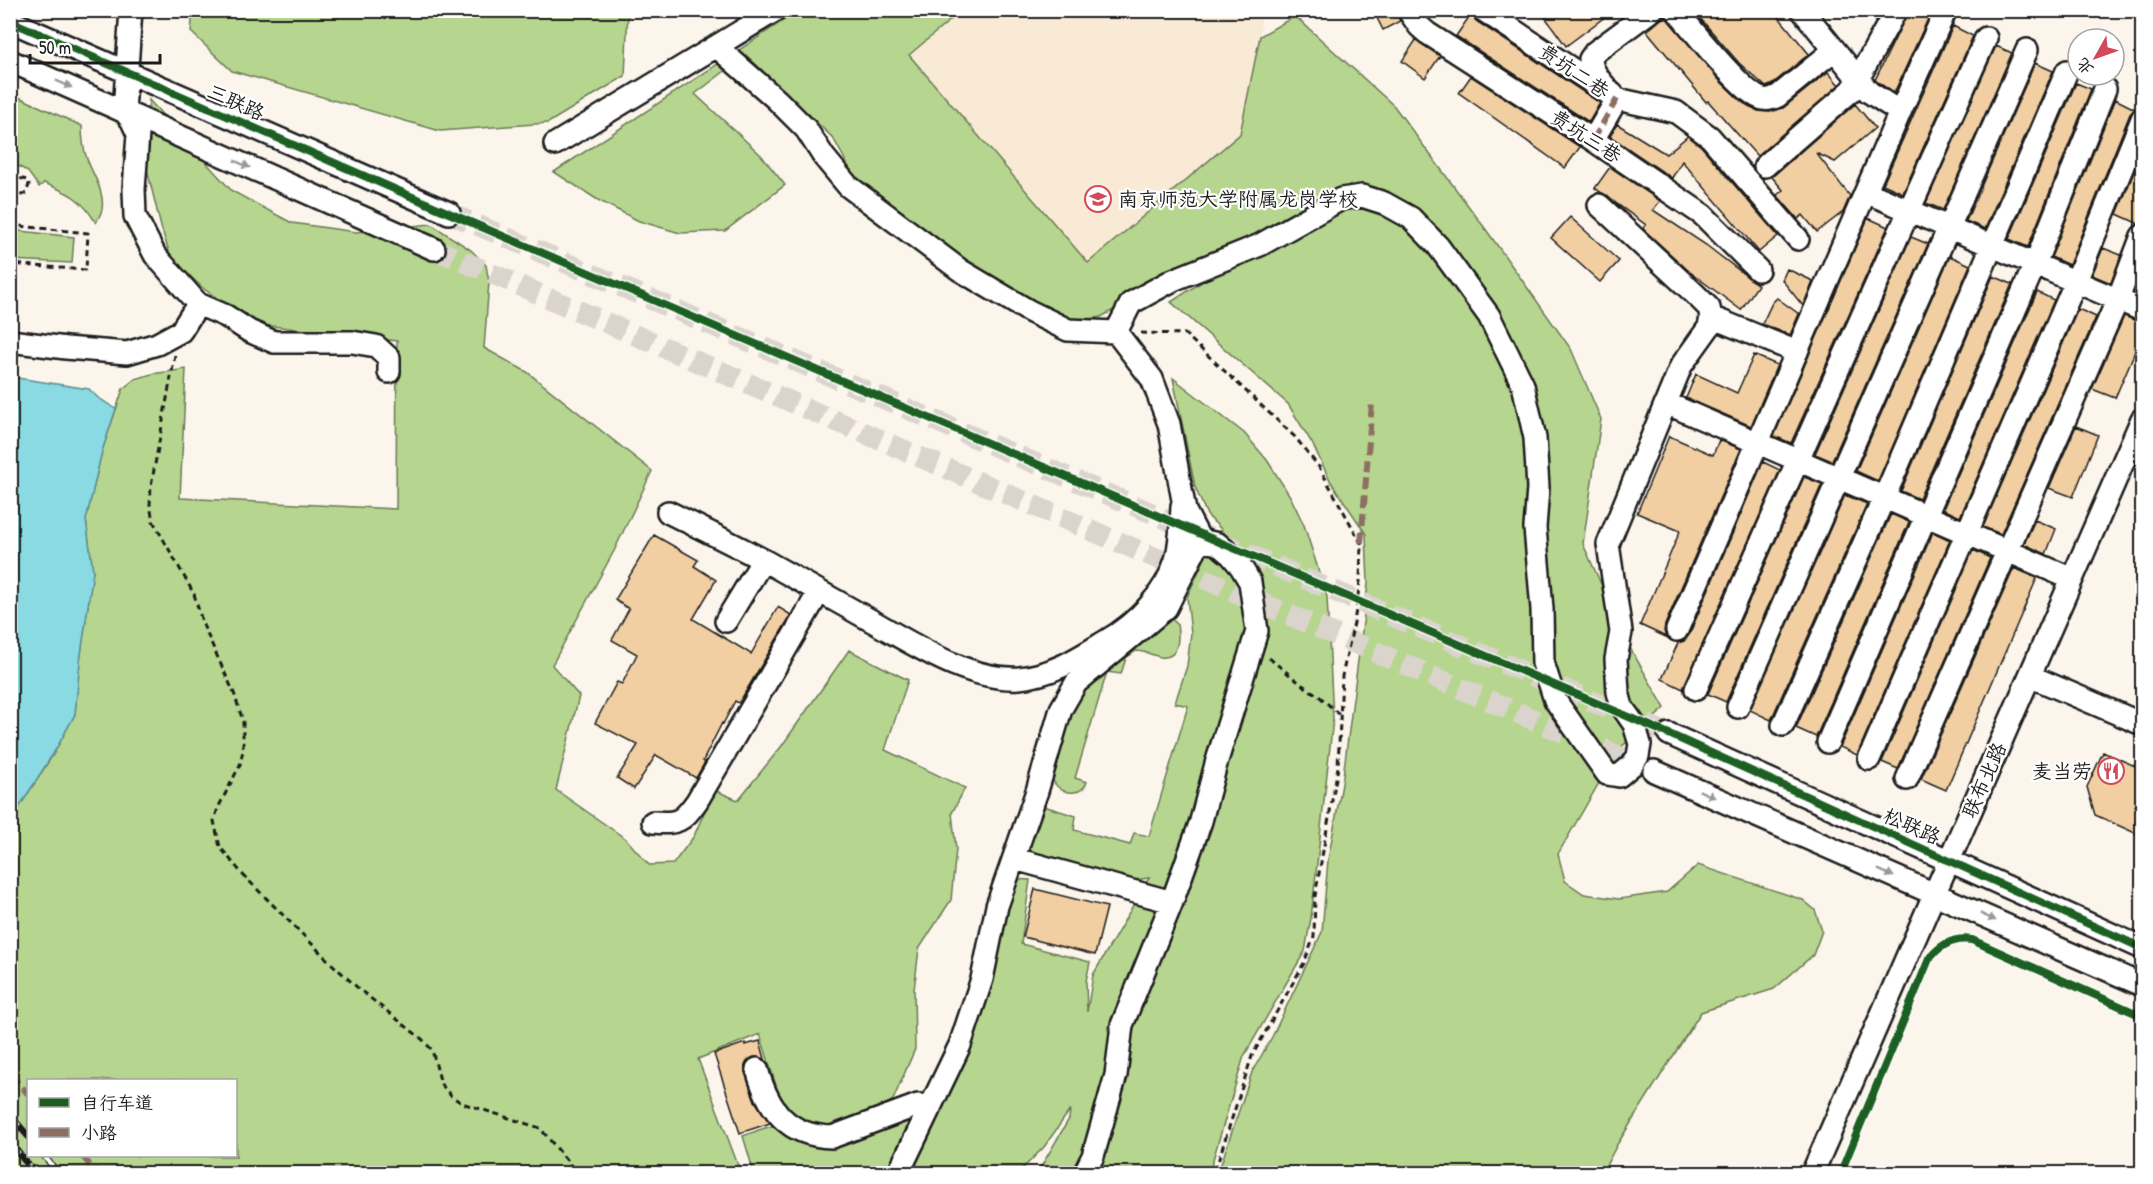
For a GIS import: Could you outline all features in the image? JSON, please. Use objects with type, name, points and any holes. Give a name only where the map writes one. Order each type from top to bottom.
[{"type":"street","points":[[131,10],[123,111],[132,121],[138,134],[134,189],[135,216],[155,255],[198,304],[226,316],[249,331],[274,342],[352,342],[376,346],[389,358],[389,372]]},
{"type":"street","points":[[555,144],[776,10]]},
{"type":"street","name":"贵坑三巷","points":[[1408,10],[1427,33],[1593,140],[1703,215],[1758,270]]},
{"type":"street","name":"贵坑二巷","points":[[1483,10],[1617,99],[1676,112],[1694,124],[1710,137],[1798,240]]},
{"type":"street","points":[[1676,10],[1742,84],[1760,98],[1769,99],[1778,96],[1834,50]]},
{"type":"street","points":[[1802,10],[1869,92],[1900,112]]},
{"type":"street","points":[[1766,166],[1852,90],[1896,10]]},
{"type":"street","points":[[1593,140],[1617,99],[1599,80],[1590,59],[1595,52],[1641,14]]},
{"type":"street","points":[[1677,630],[1944,14]]},
{"type":"street","name":"三联路","points":[[10,21],[449,213]]},
{"type":"street","points":[[1696,689],[1986,38]]},
{"type":"street","points":[[717,47],[806,129],[824,157],[848,186],[960,270],[1029,311],[1068,330],[1116,332]]},
{"type":"street","points":[[1738,707],[2027,50]]},
{"type":"street","points":[[10,61],[434,249]]},
{"type":"street","points":[[1783,725],[1884,498],[2066,73]]},
{"type":"street","points":[[1828,742],[2035,264],[2105,89]]},
{"type":"street","points":[[1869,759],[2076,281],[2142,119]]},
{"type":"street","points":[[1866,192],[2142,310]]},
{"type":"street","points":[[1116,332],[1131,303],[1173,280],[1260,245],[1341,200],[1362,196],[1384,203],[1411,218],[1438,246],[1489,316],[1523,385],[1535,438],[1538,488],[1535,528],[1544,663],[1555,700],[1574,729],[1607,774],[1619,776],[1632,765],[1638,756],[1640,744],[1634,724],[1622,707],[1618,692],[1616,659],[1621,632],[1608,544],[1681,366],[1709,327],[1711,317],[1709,308],[1695,294],[1599,206]]},
{"type":"street","points":[[1907,779],[2118,299],[2142,236]]},
{"type":"street","points":[[10,341],[127,353],[157,344],[181,331],[198,304]]},
{"type":"street","points":[[1711,317],[1797,352]]},
{"type":"street","points":[[1116,332],[1152,379],[1169,424],[1185,511],[1200,540]]},
{"type":"street","points":[[1666,404],[2072,579]]},
{"type":"street","name":"联布北路","points":[[1812,1173],[2142,419]]},
{"type":"street","points":[[668,512],[763,560],[906,640],[961,667],[991,676],[1019,678],[1052,672],[1121,633],[1145,609],[1165,585],[1175,561],[1180,538],[1182,499]]},
{"type":"street","points":[[1084,1173],[1094,1156],[1116,1075],[1122,1025],[1172,902],[1201,821],[1257,631],[1250,582],[1232,555],[1218,544],[1200,540]]},
{"type":"street","points":[[898,1173],[960,1046],[982,979],[997,906],[1015,859],[1056,724],[1068,696],[1076,683],[1166,608],[1200,540]]},
{"type":"street","points":[[726,621],[763,560]]},
{"type":"street","points":[[652,822],[673,823],[684,818],[697,801],[819,592]]},
{"type":"street","points":[[2030,676],[2142,723]]},
{"type":"street","name":"松联路","points":[[1669,734],[2142,948]]},
{"type":"street","points":[[1654,771],[2142,985]]},
{"type":"street","points":[[1015,859],[1172,902]]},
{"type":"street","points":[[757,1069],[762,1089],[773,1110],[782,1120],[820,1137],[832,1137],[918,1105],[931,1106]]},
{"type":"path","points":[[10,176],[27,180],[29,185],[26,193],[10,200]]},
{"type":"path","points":[[10,225],[88,233],[86,270],[10,264]]},
{"type":"path","points":[[1116,332],[1185,334],[1295,437],[1319,467],[1361,543],[1360,580],[1354,623],[1342,676],[1338,767],[1315,896],[1314,937],[1304,963],[1252,1056],[1214,1173]]},
{"type":"path","points":[[175,334],[175,355],[151,486],[150,505],[153,521],[194,594],[203,625],[234,693],[243,721],[243,750],[240,765],[214,821],[220,847],[244,876],[332,964],[360,990],[422,1039],[432,1050],[441,1084],[451,1096],[462,1103],[540,1128],[578,1173]]},
{"type":"path","points":[[1249,659],[1262,655],[1268,657],[1340,715]]},
{"type":"shaded area","name":"南京师范大学附属龙岗学校","points":[[961,11],[1262,11],[1260,36],[1240,134],[1088,263],[909,54]]},
{"type":"green space","points":[[193,10],[628,11],[625,76],[548,123],[440,131],[232,71],[191,32]]},
{"type":"green space","points":[[798,11],[961,11],[909,55],[1088,263],[1240,134],[1260,36],[1295,16],[1394,106],[1571,349],[1601,419],[1583,544],[1630,648],[1665,708],[1618,750],[1558,854],[1565,881],[1584,894],[1619,899],[1667,892],[1698,865],[1803,900],[1815,910],[1822,931],[1813,955],[1774,989],[1701,1012],[1618,1143],[1602,1173],[1218,1173],[1252,1072],[1272,1037],[1322,932],[1328,860],[1342,784],[1368,584],[1366,534],[1331,482],[1312,443],[1288,404],[1171,302],[1240,257],[1128,302],[1101,317],[1078,321],[1047,311],[1006,289],[926,232],[854,176],[833,138],[746,55],[695,94],[761,155],[785,185],[725,231],[680,233],[639,221],[598,200],[554,172]]},
{"type":"green space","points":[[10,93],[82,126],[86,155],[102,196],[102,209],[96,223],[80,202],[44,183],[39,187],[28,172],[11,161]]},
{"type":"green space","points":[[149,100],[232,191],[292,223],[356,232],[431,224],[471,250],[486,265],[489,282],[484,348],[527,372],[652,471],[614,551],[552,665],[579,696],[556,790],[626,839],[649,865],[673,864],[694,836],[714,790],[738,800],[781,747],[849,650],[908,680],[885,750],[965,788],[952,813],[956,849],[951,900],[919,949],[914,990],[915,1049],[893,1100],[870,1115],[841,1126],[814,1124],[794,1116],[783,1108],[760,1034],[698,1059],[741,1173],[11,1174],[11,820],[54,753],[75,714],[93,571],[86,520],[102,451],[123,389],[135,379],[186,369],[180,498],[396,509],[397,341],[255,324],[204,289],[171,258],[144,157]]},
{"type":"green space","points":[[11,230],[74,237],[72,263],[11,260]]},
{"type":"green space","points":[[1173,378],[1244,433],[1267,460],[1290,496],[1304,525],[1327,597],[1333,719],[1311,918],[1305,951],[1244,1056],[1209,1173],[1034,1173],[1041,1167],[1069,1119],[1070,1110],[1044,1147],[1018,1173],[901,1174],[1012,879],[1030,880],[1021,944],[1090,962],[1086,981],[1087,1012],[1093,975],[1149,878],[1134,880],[1042,858],[1028,848],[1039,808],[1047,807],[1076,816],[1074,830],[1130,845],[1134,833],[1149,836],[1188,706],[1175,703],[1187,666],[1191,633],[1187,597],[1217,532],[1222,530],[1207,515],[1195,487]]},
{"type":"green space","points":[[1168,615],[1177,624],[1178,641],[1175,651],[1167,657],[1160,657],[1136,651],[1126,658],[1121,674],[1107,672],[1075,778],[1087,782],[1078,791],[1062,790],[1049,775],[1075,691]]},
{"type":"green space","points":[[909,1115],[913,1121],[884,1173],[754,1173],[743,1136],[776,1126],[808,1140]]},
{"type":"water","points":[[11,377],[89,389],[116,409],[102,451],[86,520],[93,571],[75,714],[56,749],[11,820]]},
{"type":"building","points":[[1373,10],[1395,10],[1400,21],[1383,30]]},
{"type":"building","points":[[1540,10],[1614,10],[1566,46]]},
{"type":"building","points":[[1693,10],[1773,10],[1809,54],[1766,87],[1739,63]]},
{"type":"building","points":[[1909,10],[1932,10],[1894,93],[1875,80]]},
{"type":"building","points":[[1471,14],[1476,21],[1600,103],[1589,122],[1456,36]]},
{"type":"building","points":[[1665,16],[1720,81],[1743,103],[1758,111],[1770,112],[1783,108],[1828,72],[1839,85],[1757,156],[1708,101],[1706,102],[1647,31]]},
{"type":"building","points":[[1953,26],[1973,36],[1903,193],[1883,184]]},
{"type":"building","points":[[1416,40],[1440,56],[1425,78],[1402,61]]},
{"type":"building","points":[[1996,46],[2012,53],[1943,210],[1926,203]]},
{"type":"building","points":[[2035,63],[2053,71],[1985,229],[1966,221]]},
{"type":"building","points":[[1471,76],[1580,147],[1565,168],[1459,93]]},
{"type":"building","points":[[2074,87],[2091,89],[2028,247],[2009,239]]},
{"type":"building","points":[[2115,99],[2135,109],[2130,114],[2069,265],[2051,257]]},
{"type":"building","points":[[1855,104],[1875,128],[1835,162],[1816,153],[1850,196],[1843,212],[1817,232],[1803,215],[1798,219],[1777,195],[1783,190],[1772,177]]},
{"type":"building","points":[[1617,124],[1666,154],[1688,136],[1701,146],[1778,236],[1759,252],[1682,161],[1672,178],[1610,136]]},
{"type":"building","points":[[2142,152],[2142,216],[2139,224],[2117,214]]},
{"type":"building","points":[[1610,167],[1660,201],[1653,210],[1706,245],[1758,285],[1741,310],[1690,272],[1643,229],[1646,225],[1595,188]]},
{"type":"building","points":[[1570,217],[1619,261],[1600,282],[1551,238]]},
{"type":"building","points":[[1868,218],[1888,227],[1791,443],[1774,436]]},
{"type":"building","points":[[1911,237],[1928,244],[1832,461],[1815,454]]},
{"type":"building","points":[[2103,248],[2121,255],[2111,283],[2092,275]]},
{"type":"building","points":[[1950,256],[1970,265],[1878,481],[1856,471]]},
{"type":"building","points":[[1787,269],[1813,281],[1803,306],[1782,280]]},
{"type":"building","points":[[2142,271],[2142,296],[2134,293]]},
{"type":"building","points":[[1993,276],[2012,284],[1919,499],[1901,491]]},
{"type":"building","points":[[2037,292],[2054,300],[1960,517],[1943,509]]},
{"type":"building","points":[[1777,298],[1799,314],[1790,335],[1762,324],[1772,303]]},
{"type":"building","points":[[2078,309],[2096,317],[2001,534],[1983,527]]},
{"type":"building","points":[[2124,316],[2142,323],[2142,335],[2115,398],[2092,389]]},
{"type":"building","points":[[1754,355],[1777,365],[1751,426],[1686,398],[1696,374],[1737,393]]},
{"type":"building","points":[[2076,426],[2098,435],[2073,497],[2049,488]]},
{"type":"building","points":[[1669,436],[1713,455],[1719,440],[1741,449],[1665,625],[1666,637],[1640,625],[1680,531],[1637,513]]},
{"type":"building","points":[[1763,462],[1780,470],[1683,689],[1662,679],[1678,643],[1684,641],[1689,635]]},
{"type":"building","points":[[1804,477],[1822,484],[1726,702],[1708,694]]},
{"type":"building","points":[[1845,495],[1867,504],[1771,720],[1750,710]]},
{"type":"building","points":[[1891,514],[1909,522],[1816,737],[1796,728]]},
{"type":"building","points":[[2035,520],[2056,529],[2046,554],[2024,544]]},
{"type":"building","points":[[1933,532],[1950,540],[1857,755],[1840,747]]},
{"type":"building","points":[[654,535],[698,560],[694,566],[716,580],[693,619],[751,654],[778,607],[791,615],[739,703],[735,701],[722,723],[696,778],[656,755],[634,789],[617,778],[638,745],[595,723],[617,682],[622,684],[637,654],[612,640],[629,609],[615,600]]},
{"type":"building","points":[[1973,550],[1990,558],[1898,769],[1882,762]]},
{"type":"building","points":[[2014,568],[2037,578],[1946,790],[1921,779]]},
{"type":"building","points":[[2103,752],[2142,769],[2142,836],[2095,815],[2087,787]]},
{"type":"building","points":[[1035,889],[1107,907],[1095,955],[1023,937]]},
{"type":"building","points":[[760,1041],[765,1059],[754,1057],[748,1060],[745,1072],[755,1101],[770,1123],[740,1133],[714,1054],[745,1043],[745,1045]]},
{"type":"tunnel","points":[[449,213],[1669,734]]},
{"type":"tunnel","points":[[434,249],[1649,769]]},
{"type":"railway","points":[[10,1115],[27,1135]]},
{"type":"railway","points":[[10,1143],[36,1174]]},
{"type":"railway","points":[[45,1157],[59,1174]]},
{"type":"marked path","points":[[1593,140],[1617,99]]},
{"type":"marked path","points":[[1361,543],[1372,402]]},
{"type":"marked path","points":[[10,1074],[27,1093]]},
{"type":"marked path","points":[[83,1157],[98,1174]]},
{"type":"cycle path","points":[[10,21],[449,213],[1669,734],[2142,948]]},
{"type":"cycle path","points":[[1840,1174],[1929,959],[1948,943],[1965,939],[1972,940],[2142,1016]]},
{"type":"place","name":"南京师范大学附属龙岗学校","points":[[1098,199]]},
{"type":"place","name":"麦当劳","points":[[2111,771]]}]
